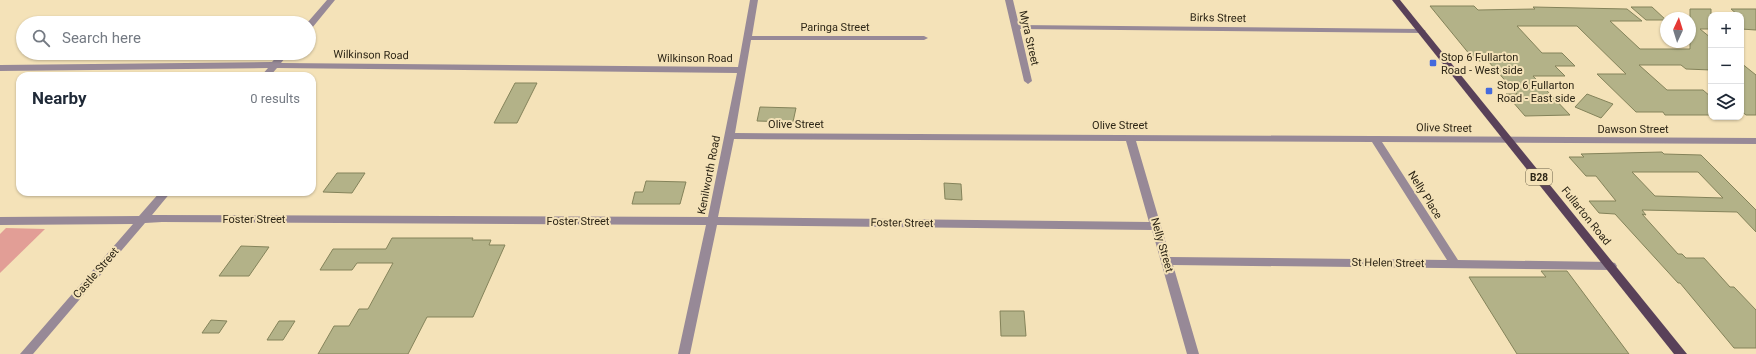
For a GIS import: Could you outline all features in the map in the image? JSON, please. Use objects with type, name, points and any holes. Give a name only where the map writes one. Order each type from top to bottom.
[{"type":"main road","name":"Fullarton Road","points":[[1396,0],[1681,354]]},
{"type":"street","points":[[316,18],[331,0]]},
{"type":"street","name":"Kenilworth Road","points":[[684,354],[730,136],[754,0]]},
{"type":"street","name":"Myra Street","points":[[1009,0],[1028,82]]},
{"type":"street","name":"Birks Street","points":[[1015,27],[1422,31]]},
{"type":"street","name":"Paringa Street","points":[[747,38],[924,38]]},
{"type":"street","points":[[269,72],[279,60]]},
{"type":"street","name":"Wilkinson Road","points":[[0,68],[274,66],[741,70]]},
{"type":"street","name":"Olive Street","points":[[730,136],[1130,137],[1510,141]]},
{"type":"street","name":"Nelly Street","points":[[1130,137],[1193,354]]},
{"type":"street","name":"Nelly Place","points":[[1375,140],[1454,264]]},
{"type":"street","name":"Dawson Street","points":[[1510,141],[1756,141]]},
{"type":"street","name":"Castle Street","points":[[26,354],[163,196]]},
{"type":"street","name":"Foster Street","points":[[0,221],[142,220],[162,218],[712,221],[1156,226]]},
{"type":"street","name":"St Helen Street","points":[[1166,260],[1611,266]]},
{"type":"shaded area","points":[[6,228],[45,229],[0,273],[0,234]]},
{"type":"building","points":[[1430,6],[1474,6],[1478,10],[1535,9],[1533,7],[1627,9],[1642,21],[1610,21],[1640,49],[1696,48],[1696,12],[1690,12],[1690,9],[1711,9],[1711,12],[1708,12],[1708,29],[1700,29],[1708,36],[1708,70],[1686,69],[1681,65],[1639,65],[1667,90],[1703,90],[1708,94],[1708,115],[1665,115],[1663,112],[1636,112],[1597,74],[1626,74],[1577,26],[1517,26],[1542,53],[1562,53],[1575,66],[1555,66],[1565,76],[1533,76],[1570,115],[1525,116],[1506,94],[1517,94],[1488,61],[1475,61]]},
{"type":"building","points":[[1631,7],[1652,7],[1660,14],[1660,20],[1646,20]]},
{"type":"building","points":[[1731,9],[1756,9],[1756,30],[1744,29],[1744,12],[1734,12]]},
{"type":"building","points":[[1744,65],[1756,75],[1756,115],[1746,115],[1744,113]]},
{"type":"building","points":[[515,83],[537,83],[517,123],[494,123]]},
{"type":"building","points":[[1587,94],[1613,104],[1601,118],[1575,107]]},
{"type":"building","points":[[760,107],[796,108],[793,122],[757,121]]},
{"type":"building","points":[[1662,152],[1664,154],[1701,155],[1756,210],[1756,232],[1737,212],[1642,210],[1646,215],[1642,214],[1678,254],[1682,254],[1686,258],[1704,258],[1730,287],[1734,287],[1756,310],[1756,348],[1734,348],[1680,283],[1678,283],[1615,214],[1599,213],[1589,201],[1616,201],[1596,176],[1586,176],[1569,157],[1584,157],[1581,154]],"holes":[[[1632,172],[1698,172],[1723,198],[1655,196]]]},
{"type":"building","points":[[337,173],[365,173],[352,193],[323,192]]},
{"type":"building","points":[[646,181],[686,182],[680,204],[632,204],[635,192],[643,192]]},
{"type":"building","points":[[944,183],[961,184],[962,200],[945,199]]},
{"type":"building","points":[[392,238],[473,238],[472,240],[491,240],[489,245],[505,245],[473,317],[427,317],[408,354],[318,354],[334,326],[349,326],[359,309],[368,309],[393,263],[357,263],[352,270],[320,270],[333,249],[386,249]]},
{"type":"building","points":[[241,246],[269,247],[249,276],[219,276]]},
{"type":"building","points":[[1541,271],[1567,271],[1629,354],[1517,354],[1469,277],[1546,277]]},
{"type":"building","points":[[1000,311],[1024,311],[1026,336],[1001,336]]},
{"type":"building","points":[[211,320],[227,321],[219,333],[202,333]]},
{"type":"building","points":[[279,321],[295,321],[283,340],[267,340]]},
{"type":"place","name":"Stop 6 Fullarton Road - West side","points":[[1433,63]]},
{"type":"place","name":"Stop 6 Fullarton Road - East side","points":[[1489,91]]}]
